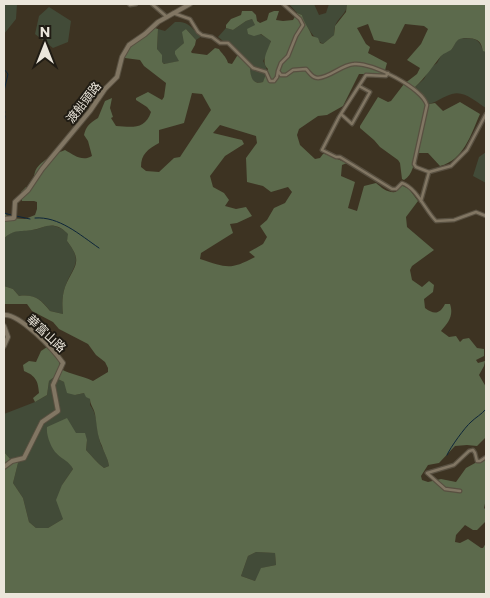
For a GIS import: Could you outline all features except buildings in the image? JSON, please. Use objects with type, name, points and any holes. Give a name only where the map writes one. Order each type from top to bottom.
[{"type":"street","points":[[129,4],[136,4]]},
{"type":"street","points":[[152,4],[167,16]]},
{"type":"street","name":"渡船頭路","points":[[4,219],[14,218],[15,202],[28,190],[42,169],[90,112],[104,89],[117,77],[126,49],[158,22],[190,4]]},
{"type":"street","points":[[173,13],[190,19],[202,35],[220,43],[228,43],[253,68],[266,72],[270,81],[274,80],[281,62],[288,56],[294,40],[303,25],[300,18],[283,4]]},
{"type":"street","points":[[278,71],[281,75],[284,75],[293,70],[306,69],[312,76],[317,78],[342,67],[362,64],[388,73],[420,93],[426,100],[427,105],[414,164],[416,167],[429,172],[450,166],[467,150],[486,114]]},
{"type":"street","points":[[388,73],[386,76],[366,76],[321,151],[340,157],[392,189],[396,189],[402,182],[434,219],[439,222],[454,220],[476,212],[486,216]]},
{"type":"street","points":[[342,115],[352,124],[370,92],[359,86]]},
{"type":"street","points":[[421,202],[429,172]]},
{"type":"street","name":"華富山路","points":[[4,314],[8,314],[29,328],[56,353],[63,363],[53,385],[58,412],[42,422],[24,458],[12,461],[4,467]]},
{"type":"street","points":[[4,326],[8,337],[4,346]]},
{"type":"street","points":[[460,491],[445,489],[428,474],[454,465],[469,451],[473,450],[477,461],[486,457]]},
{"type":"green space","points":[[4,4],[17,4],[16,19],[4,34]]},
{"type":"green space","points":[[289,4],[314,4],[319,15],[326,13],[329,4],[347,4],[347,7],[335,26],[334,35],[323,44],[310,31],[302,15],[297,13]]},
{"type":"green space","points":[[347,4],[486,4],[486,52],[483,51],[477,40],[460,39],[451,50],[441,56],[415,87],[424,95],[429,104],[435,103],[443,111],[460,102],[480,114],[466,145],[448,163],[440,166],[428,153],[417,153],[411,172],[404,180],[402,179],[398,160],[380,147],[360,128],[378,97],[388,102],[391,101],[404,84],[417,74],[420,68],[407,60],[421,44],[428,29],[424,26],[405,24],[395,44],[374,40],[368,24],[357,28],[366,44],[370,47],[368,53],[387,63],[384,74],[359,74],[343,106],[327,115],[318,116],[299,129],[297,135],[300,145],[315,159],[325,154],[347,163],[342,165],[341,176],[355,182],[348,208],[357,211],[364,186],[376,183],[387,191],[396,192],[399,184],[409,189],[418,201],[406,217],[407,227],[434,250],[412,266],[410,270],[412,280],[422,287],[429,281],[434,285],[433,292],[424,299],[425,308],[431,312],[439,312],[445,304],[450,304],[451,316],[441,331],[449,337],[456,336],[460,342],[463,339],[469,338],[477,348],[484,349],[484,356],[476,360],[478,363],[485,361],[479,375],[486,387],[486,437],[477,446],[455,446],[439,463],[428,465],[421,476],[422,480],[428,482],[441,479],[456,482],[466,468],[486,457],[486,499],[484,508],[486,510],[486,521],[477,530],[473,530],[465,525],[456,535],[455,542],[460,543],[468,539],[481,548],[486,543],[486,594],[4,594],[4,452],[12,461],[17,461],[18,463],[13,483],[23,498],[29,522],[36,528],[48,528],[63,519],[56,500],[62,485],[73,469],[53,448],[48,437],[47,427],[67,418],[76,433],[85,433],[87,440],[86,450],[104,468],[109,466],[99,438],[90,399],[84,393],[75,395],[67,393],[64,382],[54,377],[49,381],[47,395],[35,402],[33,398],[39,393],[37,382],[34,377],[24,371],[23,365],[29,361],[36,362],[41,351],[47,347],[58,358],[61,369],[93,381],[108,372],[105,362],[96,355],[88,344],[59,329],[53,322],[32,311],[27,304],[4,304],[4,286],[13,289],[19,296],[29,296],[37,299],[50,311],[63,314],[62,300],[64,290],[76,264],[75,254],[67,241],[68,234],[59,227],[49,226],[13,232],[4,239],[4,211],[8,218],[25,219],[35,215],[37,202],[22,201],[21,192],[31,185],[37,168],[48,158],[65,150],[81,158],[92,156],[88,141],[84,135],[89,125],[98,118],[105,101],[112,98],[110,108],[113,117],[111,118],[116,126],[137,126],[145,122],[151,112],[136,98],[148,92],[162,100],[166,83],[144,66],[140,60],[125,58],[124,54],[132,43],[155,28],[158,29],[157,49],[162,55],[162,62],[164,64],[179,61],[175,51],[184,43],[182,32],[186,29],[196,40],[192,53],[207,55],[215,48],[219,49],[228,63],[232,64],[240,54],[250,62],[253,80],[259,83],[263,82],[268,69],[265,59],[271,41],[261,34],[254,36],[248,34],[247,29],[255,25],[252,19],[233,30],[226,28],[231,19],[241,15],[242,11],[252,11],[260,23],[267,20],[269,13],[274,11],[279,11],[276,20],[283,21],[293,20],[297,13],[302,15],[312,36],[318,38],[320,43],[323,44],[334,35],[335,26],[346,12]],"holes":[[[192,93],[202,94],[211,110],[180,157],[174,158],[159,172],[146,171],[141,167],[144,155],[159,143],[159,130],[184,123]],[[220,125],[256,136],[257,143],[246,158],[247,182],[263,186],[271,192],[288,187],[292,192],[285,203],[274,208],[267,220],[260,226],[267,237],[263,244],[249,252],[255,257],[233,266],[222,266],[200,259],[201,253],[233,233],[230,224],[252,216],[246,207],[236,209],[225,206],[229,200],[224,193],[213,187],[210,176],[225,156],[244,144],[242,140],[213,133]],[[256,552],[275,553],[276,565],[261,568],[255,581],[241,576],[248,556]]]},
{"type":"green space","points":[[49,7],[71,21],[68,42],[53,48],[35,34],[39,16]]},
{"type":"green space","points":[[252,19],[260,34],[271,40],[268,53],[263,61],[267,69],[266,76],[263,82],[258,83],[251,77],[250,62],[218,37],[226,28],[233,30]]},
{"type":"green space","points":[[175,22],[187,24],[202,36],[196,40],[186,29],[184,43],[179,49],[180,61],[165,64],[161,62],[157,49],[158,29],[165,31]]},
{"type":"green space","points":[[461,38],[477,41],[486,52],[486,108],[470,97],[456,93],[429,104],[424,95],[415,87],[424,79],[429,69],[437,63],[442,54],[452,49],[456,41]]},
{"type":"green space","points":[[486,152],[486,183],[473,176],[479,157]]},
{"type":"green space","points":[[48,225],[64,230],[69,234],[67,241],[76,259],[74,269],[64,290],[62,300],[63,314],[50,311],[37,299],[29,296],[19,296],[13,289],[4,286],[4,239],[13,232],[35,230]]},
{"type":"green space","points":[[54,377],[64,382],[75,395],[84,393],[90,399],[100,442],[109,466],[104,468],[86,450],[87,440],[56,453],[70,463],[73,469],[62,485],[63,519],[48,528],[36,528],[29,522],[23,498],[13,483],[18,463],[12,461],[4,452],[4,414],[35,402],[47,395],[49,381]]},
{"type":"green space","points":[[256,552],[275,553],[276,565],[262,568],[255,581],[241,576],[248,556]]},
{"type":"waterway","points":[[4,69],[8,74],[4,91]]},
{"type":"waterway","points":[[4,124],[5,116]]},
{"type":"waterway","points":[[4,213],[11,215]]},
{"type":"waterway","points":[[16,216],[30,219]]},
{"type":"waterway","points":[[35,218],[44,218],[61,223],[99,248]]},
{"type":"waterway","points":[[447,455],[465,428],[486,409]]}]
